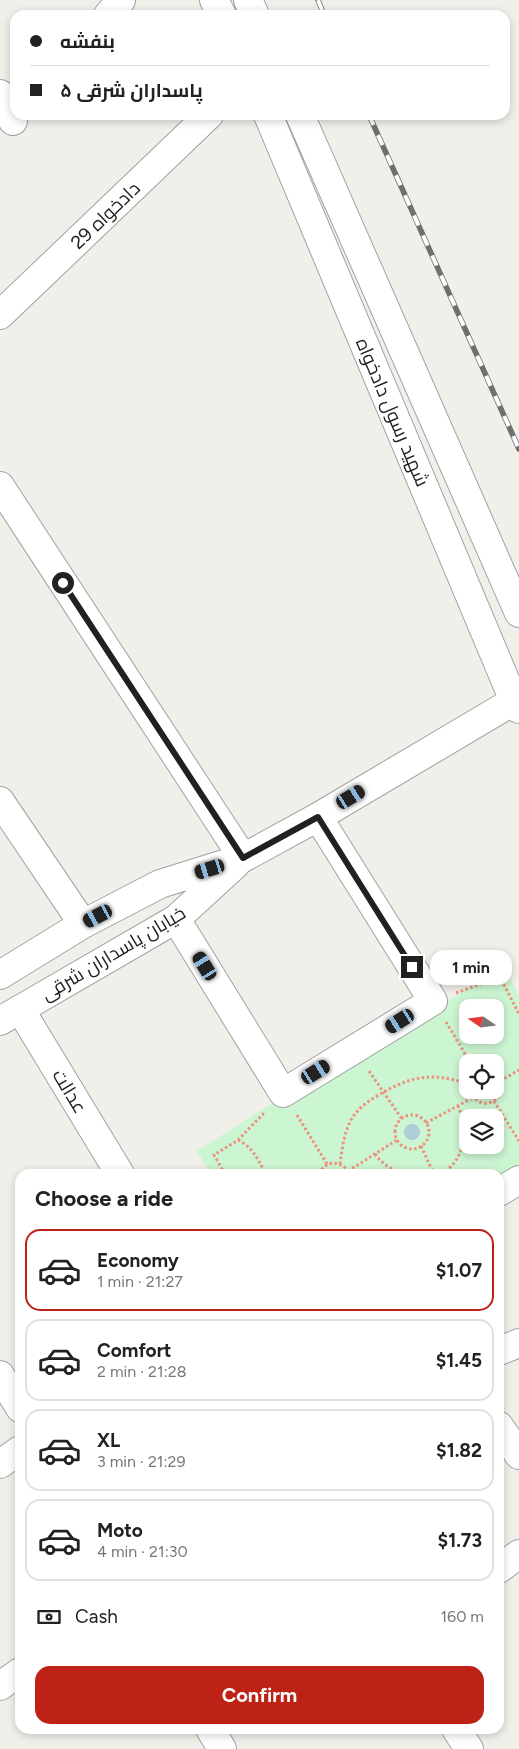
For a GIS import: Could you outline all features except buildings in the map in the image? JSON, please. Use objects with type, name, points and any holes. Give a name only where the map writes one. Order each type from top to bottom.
[{"type":"street","points":[[112,10],[121,0]]},
{"type":"street","points":[[0,94],[10,124]]},
{"type":"street","name":"دادخواه 29","points":[[0,316],[204,120]]},
{"type":"street","name":"شهید رسول دادخواه","points":[[270,120],[517,703]]},
{"type":"street","name":"شهید رسول دادخواه","points":[[302,120],[519,613]]},
{"type":"street","points":[[0,486],[243,858]]},
{"type":"street","name":"خیابان پاسداران شرقی","points":[[0,975],[83,924],[160,884],[243,858],[517,703]]},
{"type":"street","points":[[0,801],[83,924]]},
{"type":"street","points":[[176,919],[283,1093],[433,1000],[318,817]]},
{"type":"street","name":"خیابان پاسداران شرقی","points":[[10,1015],[176,919],[243,858]]},
{"type":"street","name":"عدالت","points":[[10,1015],[117,1169]]},
{"type":"street","points":[[504,1189],[519,1180]]},
{"type":"street","points":[[504,1349],[519,1343]]},
{"type":"street","points":[[0,1375],[15,1400]]},
{"type":"street","points":[[504,1433],[519,1455]]},
{"type":"street","points":[[0,1464],[15,1454]]},
{"type":"street","points":[[504,1564],[519,1554]]},
{"type":"street","points":[[0,1686],[15,1676]]},
{"type":"street","points":[[459,1734],[468,1749]]},
{"type":"path","points":[[433,1000],[465,1054]]},
{"type":"path","points":[[368,1070],[382,1093],[402,1119]]},
{"type":"path","points":[[504,1079],[519,1070]]},
{"type":"path","points":[[340,1164],[346,1130],[360,1108],[399,1083],[423,1078],[448,1079],[459,1082]]},
{"type":"path","points":[[283,1093],[327,1164]]},
{"type":"path","points":[[426,1123],[470,1099]]},
{"type":"path","points":[[477,1099],[482,1103],[494,1101],[519,1140]]},
{"type":"path","points":[[448,1169],[454,1164],[462,1145],[464,1133],[464,1123],[458,1106]]},
{"type":"path","points":[[409,1115],[415,1115],[426,1123],[429,1136],[421,1146],[412,1149],[406,1148],[397,1140],[396,1125],[402,1119],[409,1115]]},
{"type":"path","points":[[238,1140],[254,1152],[263,1169]]},
{"type":"path","points":[[353,1169],[397,1140]]},
{"type":"path","points":[[421,1146],[432,1169]]},
{"type":"path","points":[[375,1154],[382,1164],[391,1169]]},
{"type":"path","points":[[214,1155],[221,1169]]},
{"type":"path","points":[[322,1169],[327,1164],[340,1164],[346,1169]]},
{"type":"green space","points":[[505,967],[519,997],[519,1178],[504,1187],[504,1169],[208,1169],[197,1151],[268,1106]]},
{"type":"water","points":[[412,1124],[418,1126],[420,1132],[418,1138],[412,1140],[406,1138],[404,1132],[406,1126]]},
{"type":"railway","points":[[318,0],[322,10]]},
{"type":"railway","points":[[371,120],[519,449]]},
{"type":"route","points":[[63,583],[243,858],[318,817],[412,967]]}]
